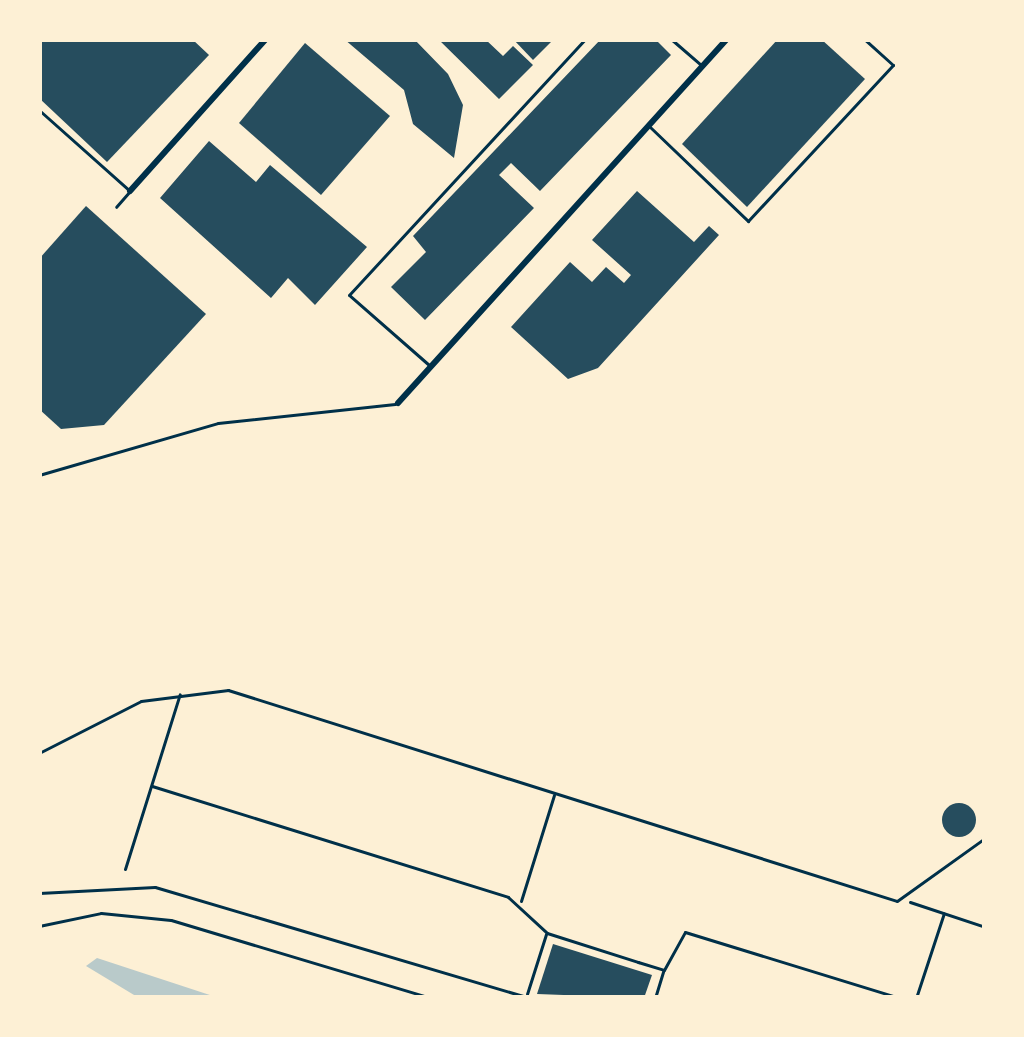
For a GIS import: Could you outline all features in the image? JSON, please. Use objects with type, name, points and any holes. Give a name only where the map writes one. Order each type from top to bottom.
[{"type":"street","points":[[130,191],[266,39]]},
{"type":"street","points":[[398,403],[727,39]]},
{"type":"lane","points":[[431,368],[349,295],[585,39]]},
{"type":"lane","points":[[671,39],[702,66]]},
{"type":"lane","points":[[649,125],[748,221],[893,65],[863,39]]},
{"type":"lane","points":[[39,110],[130,191],[116,207]]},
{"type":"lane","points":[[39,475],[218,423],[398,403]]},
{"type":"lane","points":[[125,869],[181,693]]},
{"type":"lane","points":[[39,753],[121,708],[181,693],[257,694],[554,794],[985,927]]},
{"type":"lane","points":[[152,786],[520,904],[547,933],[664,970]]},
{"type":"lane","points":[[520,904],[554,794]]},
{"type":"lane","points":[[908,902],[985,838]]},
{"type":"lane","points":[[39,893],[111,883],[178,892],[527,998],[547,933]]},
{"type":"lane","points":[[39,926],[101,913],[171,920],[431,998]]},
{"type":"lane","points":[[916,998],[944,914]]},
{"type":"lane","points":[[655,998],[681,932],[900,998]]},
{"type":"shaded area","points":[[97,958],[219,998],[139,998],[86,966]]},
{"type":"building","points":[[39,39],[192,39],[209,55],[107,162],[39,98]]},
{"type":"building","points":[[344,39],[414,39],[448,74],[463,105],[454,158],[413,124],[404,90]]},
{"type":"building","points":[[438,39],[485,39],[503,56],[513,46],[533,65],[499,99]]},
{"type":"building","points":[[513,39],[554,39],[533,60]]},
{"type":"building","points":[[601,39],[655,39],[671,55],[540,191],[511,163],[499,175],[534,208],[425,320],[391,287],[426,252],[413,236]]},
{"type":"building","points":[[778,39],[821,39],[865,79],[747,207],[682,144]]},
{"type":"building","points":[[305,43],[390,116],[321,195],[239,123]]},
{"type":"building","points":[[209,141],[256,182],[270,165],[367,247],[315,305],[288,278],[271,298],[160,198]]},
{"type":"building","points":[[637,191],[694,242],[709,226],[719,235],[598,368],[568,379],[511,327],[570,262],[592,282],[606,267],[624,283],[631,275],[592,240]]},
{"type":"building","points":[[86,206],[206,314],[104,425],[61,429],[39,409],[39,259]]},
{"type":"building","points":[[959,803],[971,808],[976,820],[971,832],[959,837],[947,832],[942,820],[947,808]]},
{"type":"building","points":[[553,944],[652,975],[644,998],[537,994]]}]
